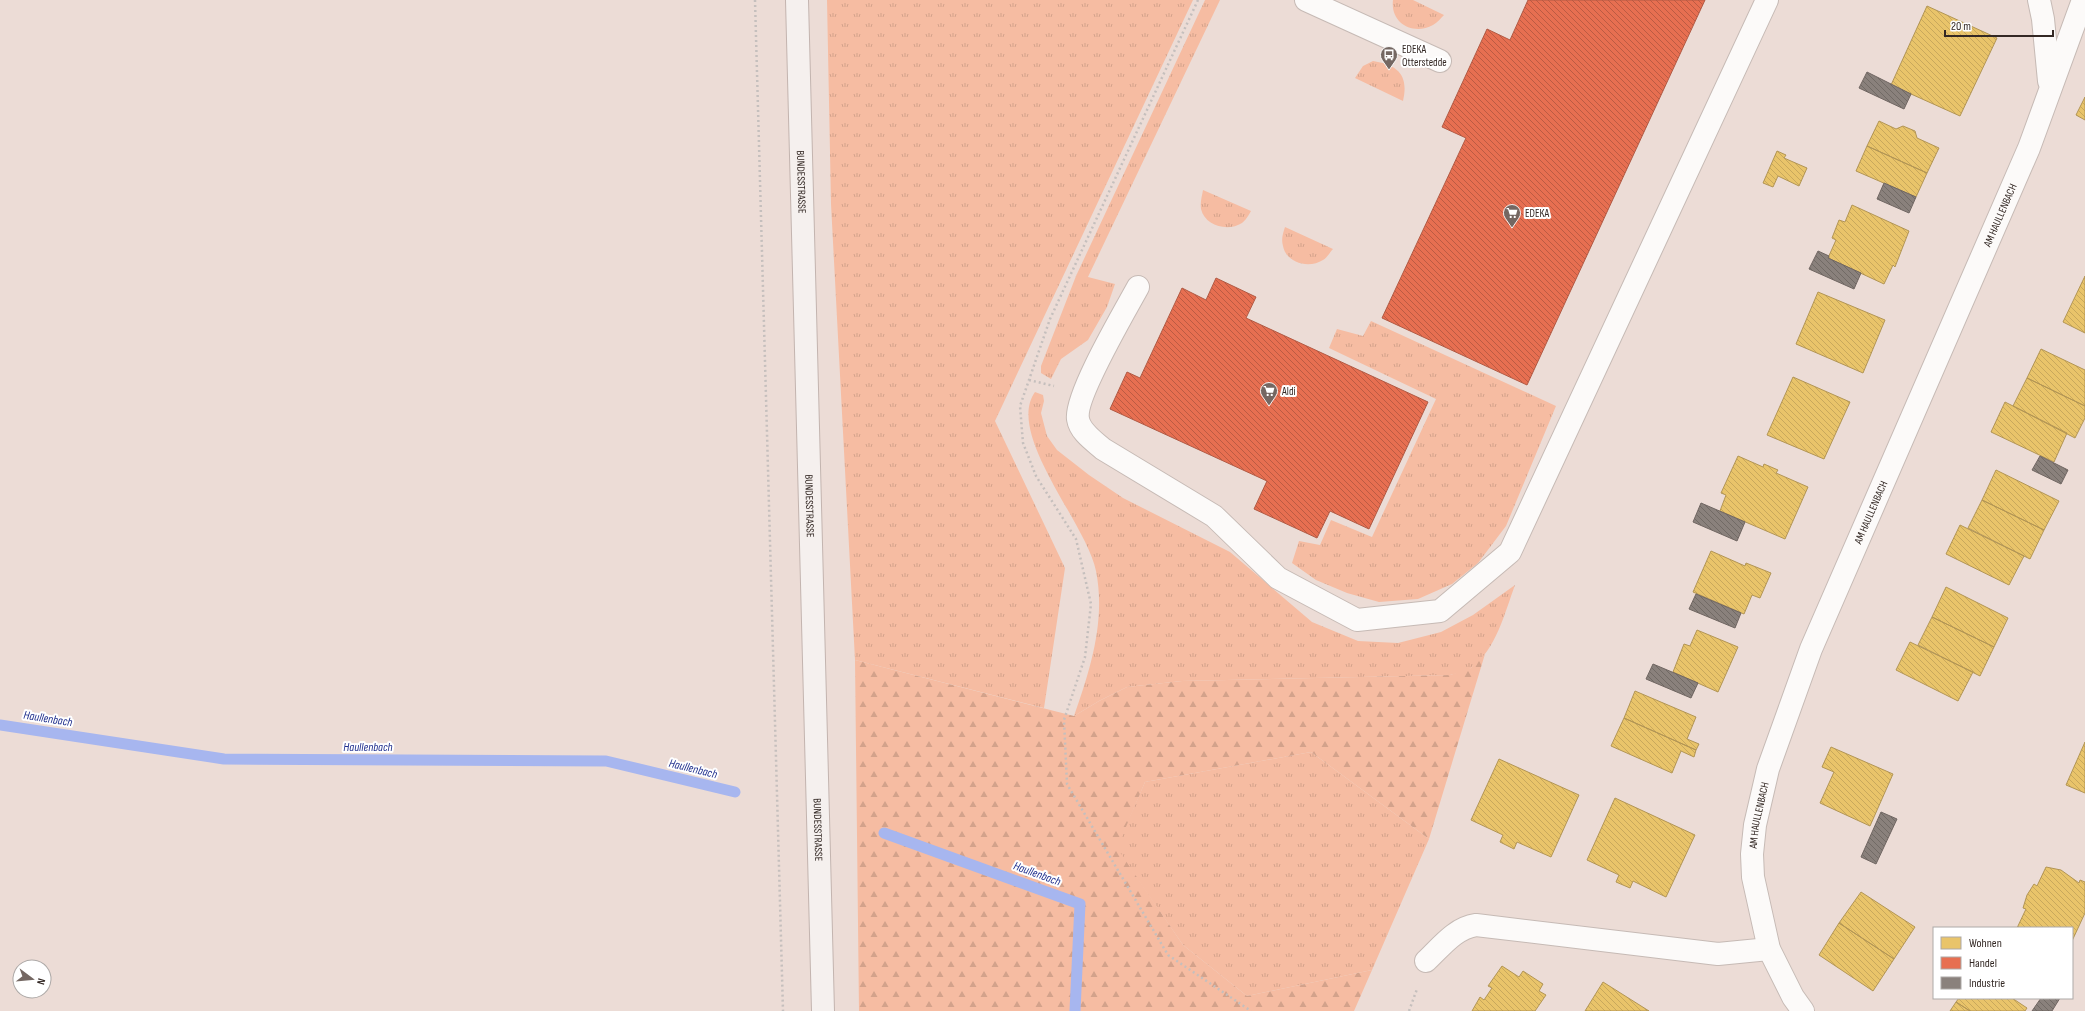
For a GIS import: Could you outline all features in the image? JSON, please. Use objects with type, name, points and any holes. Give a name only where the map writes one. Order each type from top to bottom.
[{"type":"main road","name":"BUNDESSTRASSE","points":[[798,0],[823,1011]]},
{"type":"street","points":[[1306,0],[1440,61]]},
{"type":"street","points":[[1138,287],[1082,392],[1078,419],[1088,437],[1103,449],[1214,516],[1278,578],[1357,620],[1440,611],[1510,552],[1767,0]]},
{"type":"street","name":"AM HAULLENBACH","points":[[2039,0],[2043,19],[2050,88]]},
{"type":"street","name":"AM HAULLENBACH","points":[[1803,1011],[1793,997],[1769,949],[1757,901],[1752,854],[1755,825],[1768,769],[1811,649],[2029,148],[2083,0]]},
{"type":"street","points":[[1426,961],[1456,933],[1466,926],[1476,925],[1718,954],[1769,949]]},
{"type":"path","points":[[755,0],[783,1011]]},
{"type":"path","points":[[1067,784],[1168,955],[1251,1011]]},
{"type":"green space","points":[[827,0],[1193,0],[995,421],[1065,568],[1044,708],[855,660],[831,204]]},
{"type":"green space","points":[[1205,0],[1220,0],[1088,277],[1115,284],[1107,307],[1088,340],[1061,359],[1051,379],[1041,373],[1041,366],[1076,276]]},
{"type":"green space","points":[[1393,0],[1413,0],[1444,15],[1437,22],[1425,28],[1411,28],[1399,21],[1395,15]]},
{"type":"green space","points":[[1373,61],[1389,65],[1400,73],[1404,84],[1403,101],[1355,78],[1363,66]]},
{"type":"green space","points":[[1203,190],[1251,211],[1243,222],[1236,226],[1218,226],[1207,220],[1203,215],[1201,201]]},
{"type":"green space","points":[[1285,227],[1333,249],[1324,259],[1317,263],[1299,263],[1289,257],[1285,252],[1282,238]]},
{"type":"green space","points":[[1371,321],[1556,406],[1506,526],[1478,563],[1452,584],[1418,599],[1379,602],[1347,593],[1316,580],[1292,563],[1299,541],[1320,545],[1331,520],[1372,537],[1436,399],[1329,348],[1337,329],[1363,336]]},
{"type":"green space","points":[[1035,392],[1043,395],[1044,401],[1041,413],[1047,436],[1057,450],[1089,475],[1123,498],[1230,552],[1312,622],[1358,641],[1398,643],[1441,632],[1473,615],[1515,585],[1499,630],[1480,660],[1469,669],[1450,675],[1182,681],[1127,687],[1074,716],[1086,681],[1095,645],[1098,627],[1099,590],[1096,571],[1090,552],[1051,480],[1039,455],[1031,431],[1029,410]]},
{"type":"green space","points":[[1485,654],[1429,839],[1311,752],[1145,782],[1117,848],[1183,945],[1247,996],[1372,970],[1354,1011],[859,1011],[855,660],[1074,716],[1127,687],[1182,681],[1450,675],[1471,668]]},
{"type":"green space","points":[[1311,752],[1429,839],[1372,970],[1247,996],[1183,945],[1116,848],[1145,782]]},
{"type":"building: Wohnen","points":[[1927,6],[1997,38],[1960,116],[1891,85]]},
{"type":"building: Wohnen","points":[[2085,97],[2085,120],[2076,115]]},
{"type":"building: Wohnen","points":[[1879,121],[1896,129],[1903,126],[1915,131],[1917,138],[1939,148],[1927,173],[1867,146]]},
{"type":"building: Wohnen","points":[[1867,146],[1927,173],[1916,197],[1856,171]]},
{"type":"building: Wohnen","points":[[1777,151],[1786,155],[1784,158],[1807,168],[1799,186],[1778,176],[1773,187],[1763,183]]},
{"type":"building: Wohnen","points":[[1852,205],[1909,231],[1895,267],[1893,265],[1884,284],[1828,258],[1836,240],[1832,238],[1839,220],[1845,222]]},
{"type":"building: Wohnen","points":[[2085,276],[2085,333],[2063,322]]},
{"type":"building: Wohnen","points":[[1818,292],[1885,320],[1863,373],[1796,344]]},
{"type":"building: Wohnen","points":[[2041,349],[2085,370],[2085,406],[2027,378]]},
{"type":"building: Wohnen","points":[[1793,377],[1850,402],[1824,459],[1767,435]]},
{"type":"building: Wohnen","points":[[2027,378],[2085,406],[2085,418],[2075,438],[2013,406]]},
{"type":"building: Wohnen","points":[[2005,402],[2067,433],[2054,462],[1991,432]]},
{"type":"building: Wohnen","points":[[1738,456],[1763,467],[1764,464],[1778,470],[1776,473],[1808,487],[1785,539],[1720,511],[1726,495],[1721,493]]},
{"type":"building: Wohnen","points":[[1996,470],[2059,501],[2044,530],[1982,500]]},
{"type":"building: Wohnen","points":[[1982,500],[2044,530],[2030,559],[1968,528]]},
{"type":"building: Wohnen","points":[[1960,525],[2024,556],[2009,585],[1946,554]]},
{"type":"building: Wohnen","points":[[1711,551],[1745,566],[1746,563],[1771,573],[1760,598],[1752,595],[1744,614],[1693,592]]},
{"type":"building: Wohnen","points":[[1946,587],[2008,618],[1994,647],[1932,617]]},
{"type":"building: Wohnen","points":[[1932,617],[1994,647],[1980,676],[1918,645]]},
{"type":"building: Wohnen","points":[[1697,630],[1738,647],[1718,692],[1673,672],[1684,644],[1690,646]]},
{"type":"building: Wohnen","points":[[1910,642],[1973,672],[1958,701],[1896,670]]},
{"type":"building: Wohnen","points":[[1635,691],[1696,717],[1687,739],[1699,744],[1696,750],[1624,718]]},
{"type":"building: Wohnen","points":[[1624,718],[1696,750],[1694,757],[1681,751],[1672,773],[1611,746]]},
{"type":"building: Wohnen","points":[[2085,742],[2085,793],[2066,785]]},
{"type":"building: Wohnen","points":[[1831,747],[1893,774],[1870,826],[1820,803],[1834,772],[1822,767]]},
{"type":"building: Wohnen","points":[[1499,759],[1579,795],[1551,857],[1517,842],[1514,849],[1500,842],[1503,835],[1471,820]]},
{"type":"building: Wohnen","points":[[1615,798],[1695,835],[1666,897],[1633,881],[1630,888],[1616,882],[1619,875],[1587,860]]},
{"type":"building: Wohnen","points":[[2046,867],[2061,870],[2079,883],[2080,880],[2085,882],[2085,913],[2073,939],[2073,927],[2017,927],[2026,909],[2023,908],[2027,895],[2034,884],[2037,886]]},
{"type":"building: Wohnen","points":[[1861,892],[1915,927],[1894,959],[1839,923]]},
{"type":"building: Wohnen","points":[[1839,923],[1894,959],[1873,991],[1819,955]]},
{"type":"building: Wohnen","points":[[1502,966],[1519,977],[1523,971],[1543,984],[1539,991],[1546,995],[1535,1011],[1472,1011],[1480,997],[1484,1000],[1492,988],[1488,986]]},
{"type":"building: Wohnen","points":[[1603,982],[1649,1011],[1585,1011]]},
{"type":"building: Wohnen","points":[[1958,999],[2014,999],[2027,1008],[2025,1011],[1970,1011],[1956,1002]]},
{"type":"building: Wohnen","points":[[1956,1002],[1970,1011],[1950,1011]]},
{"type":"building: Handel","name":"EDEKA","points":[[1528,0],[1705,0],[1527,385],[1382,318],[1466,138],[1442,127],[1487,29],[1510,40]]},
{"type":"building: Handel","name":"Aldi","points":[[1216,278],[1256,297],[1246,318],[1428,402],[1369,529],[1330,511],[1317,538],[1254,509],[1267,481],[1110,409],[1127,372],[1140,378],[1182,288],[1206,300]]},
{"type":"building: Industrie","points":[[1867,72],[1911,94],[1904,109],[1859,88]]},
{"type":"building: Industrie","points":[[1884,183],[1916,197],[1909,213],[1877,199]]},
{"type":"building: Industrie","points":[[1818,251],[1829,256],[1828,258],[1861,273],[1854,289],[1809,269]]},
{"type":"building: Industrie","points":[[2040,456],[2068,470],[2061,484],[2032,470]]},
{"type":"building: Industrie","points":[[1701,503],[1745,522],[1737,541],[1693,522]]},
{"type":"building: Industrie","points":[[1696,594],[1741,613],[1735,628],[1689,609]]},
{"type":"building: Industrie","points":[[1653,664],[1698,683],[1691,698],[1646,679]]},
{"type":"building: Industrie","points":[[1881,812],[1897,819],[1876,864],[1861,857]]},
{"type":"building: Industrie","points":[[2040,999],[2059,999],[2052,1011],[2032,1011]]},
{"type":"waterway","name":"Haullenbach","points":[[0,725],[224,759],[606,761],[735,792]]},
{"type":"waterway","name":"Haullenbach","points":[[884,833],[1080,904],[1075,1011]]},
{"type":"place","name":"EDEKA Otterstedde","points":[[1389,70]]},
{"type":"place","name":"EDEKA","points":[[1512,228]]},
{"type":"place","name":"Aldi","points":[[1269,406]]}]
